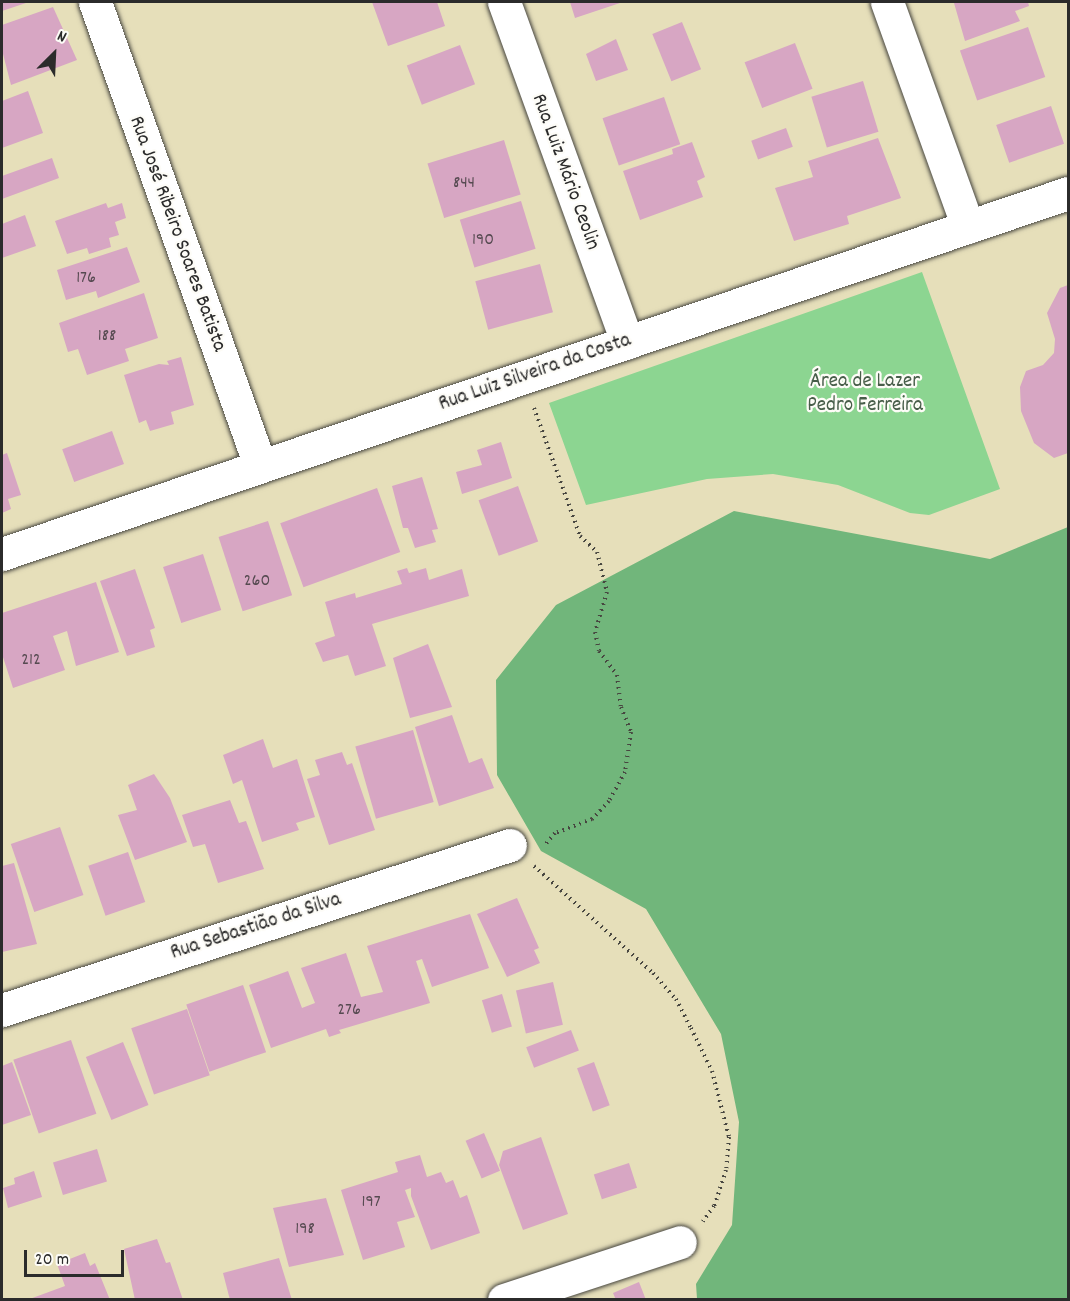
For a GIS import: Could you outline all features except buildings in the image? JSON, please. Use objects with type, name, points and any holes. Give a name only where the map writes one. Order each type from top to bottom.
[{"type":"street","name":"Rua José Ribeiro Soares Batista","points":[[95,2],[260,466]]},
{"type":"street","name":"Rua Luiz Mário Ceolin","points":[[504,2],[627,342]]},
{"type":"street","points":[[887,2],[968,227]]},
{"type":"street","name":"Rua Luiz Silveira da Costa","points":[[2,554],[1068,193]]},
{"type":"street","name":"Rua Sebastião da Silva","points":[[2,1010],[520,854]]},
{"type":"street","points":[[504,1299],[680,1242]]},
{"type":"path","points":[[524,377],[580,536],[597,552],[607,592],[594,632],[599,651],[617,675],[621,707],[631,732],[625,772],[609,801],[592,819],[555,833],[520,854],[661,982],[676,999],[712,1071],[729,1137],[726,1170],[714,1206],[699,1227],[680,1242]]},
{"type":"green space","name":"Área de Lazer Pedro Ferreira","points":[[922,272],[1000,489],[929,515],[910,513],[838,485],[773,474],[707,479],[586,505],[549,403]]},
{"type":"green space","points":[[734,511],[990,559],[1068,527],[1068,1299],[697,1299],[696,1284],[732,1225],[739,1122],[721,1034],[646,909],[541,851],[497,775],[496,680],[556,605]]}]
